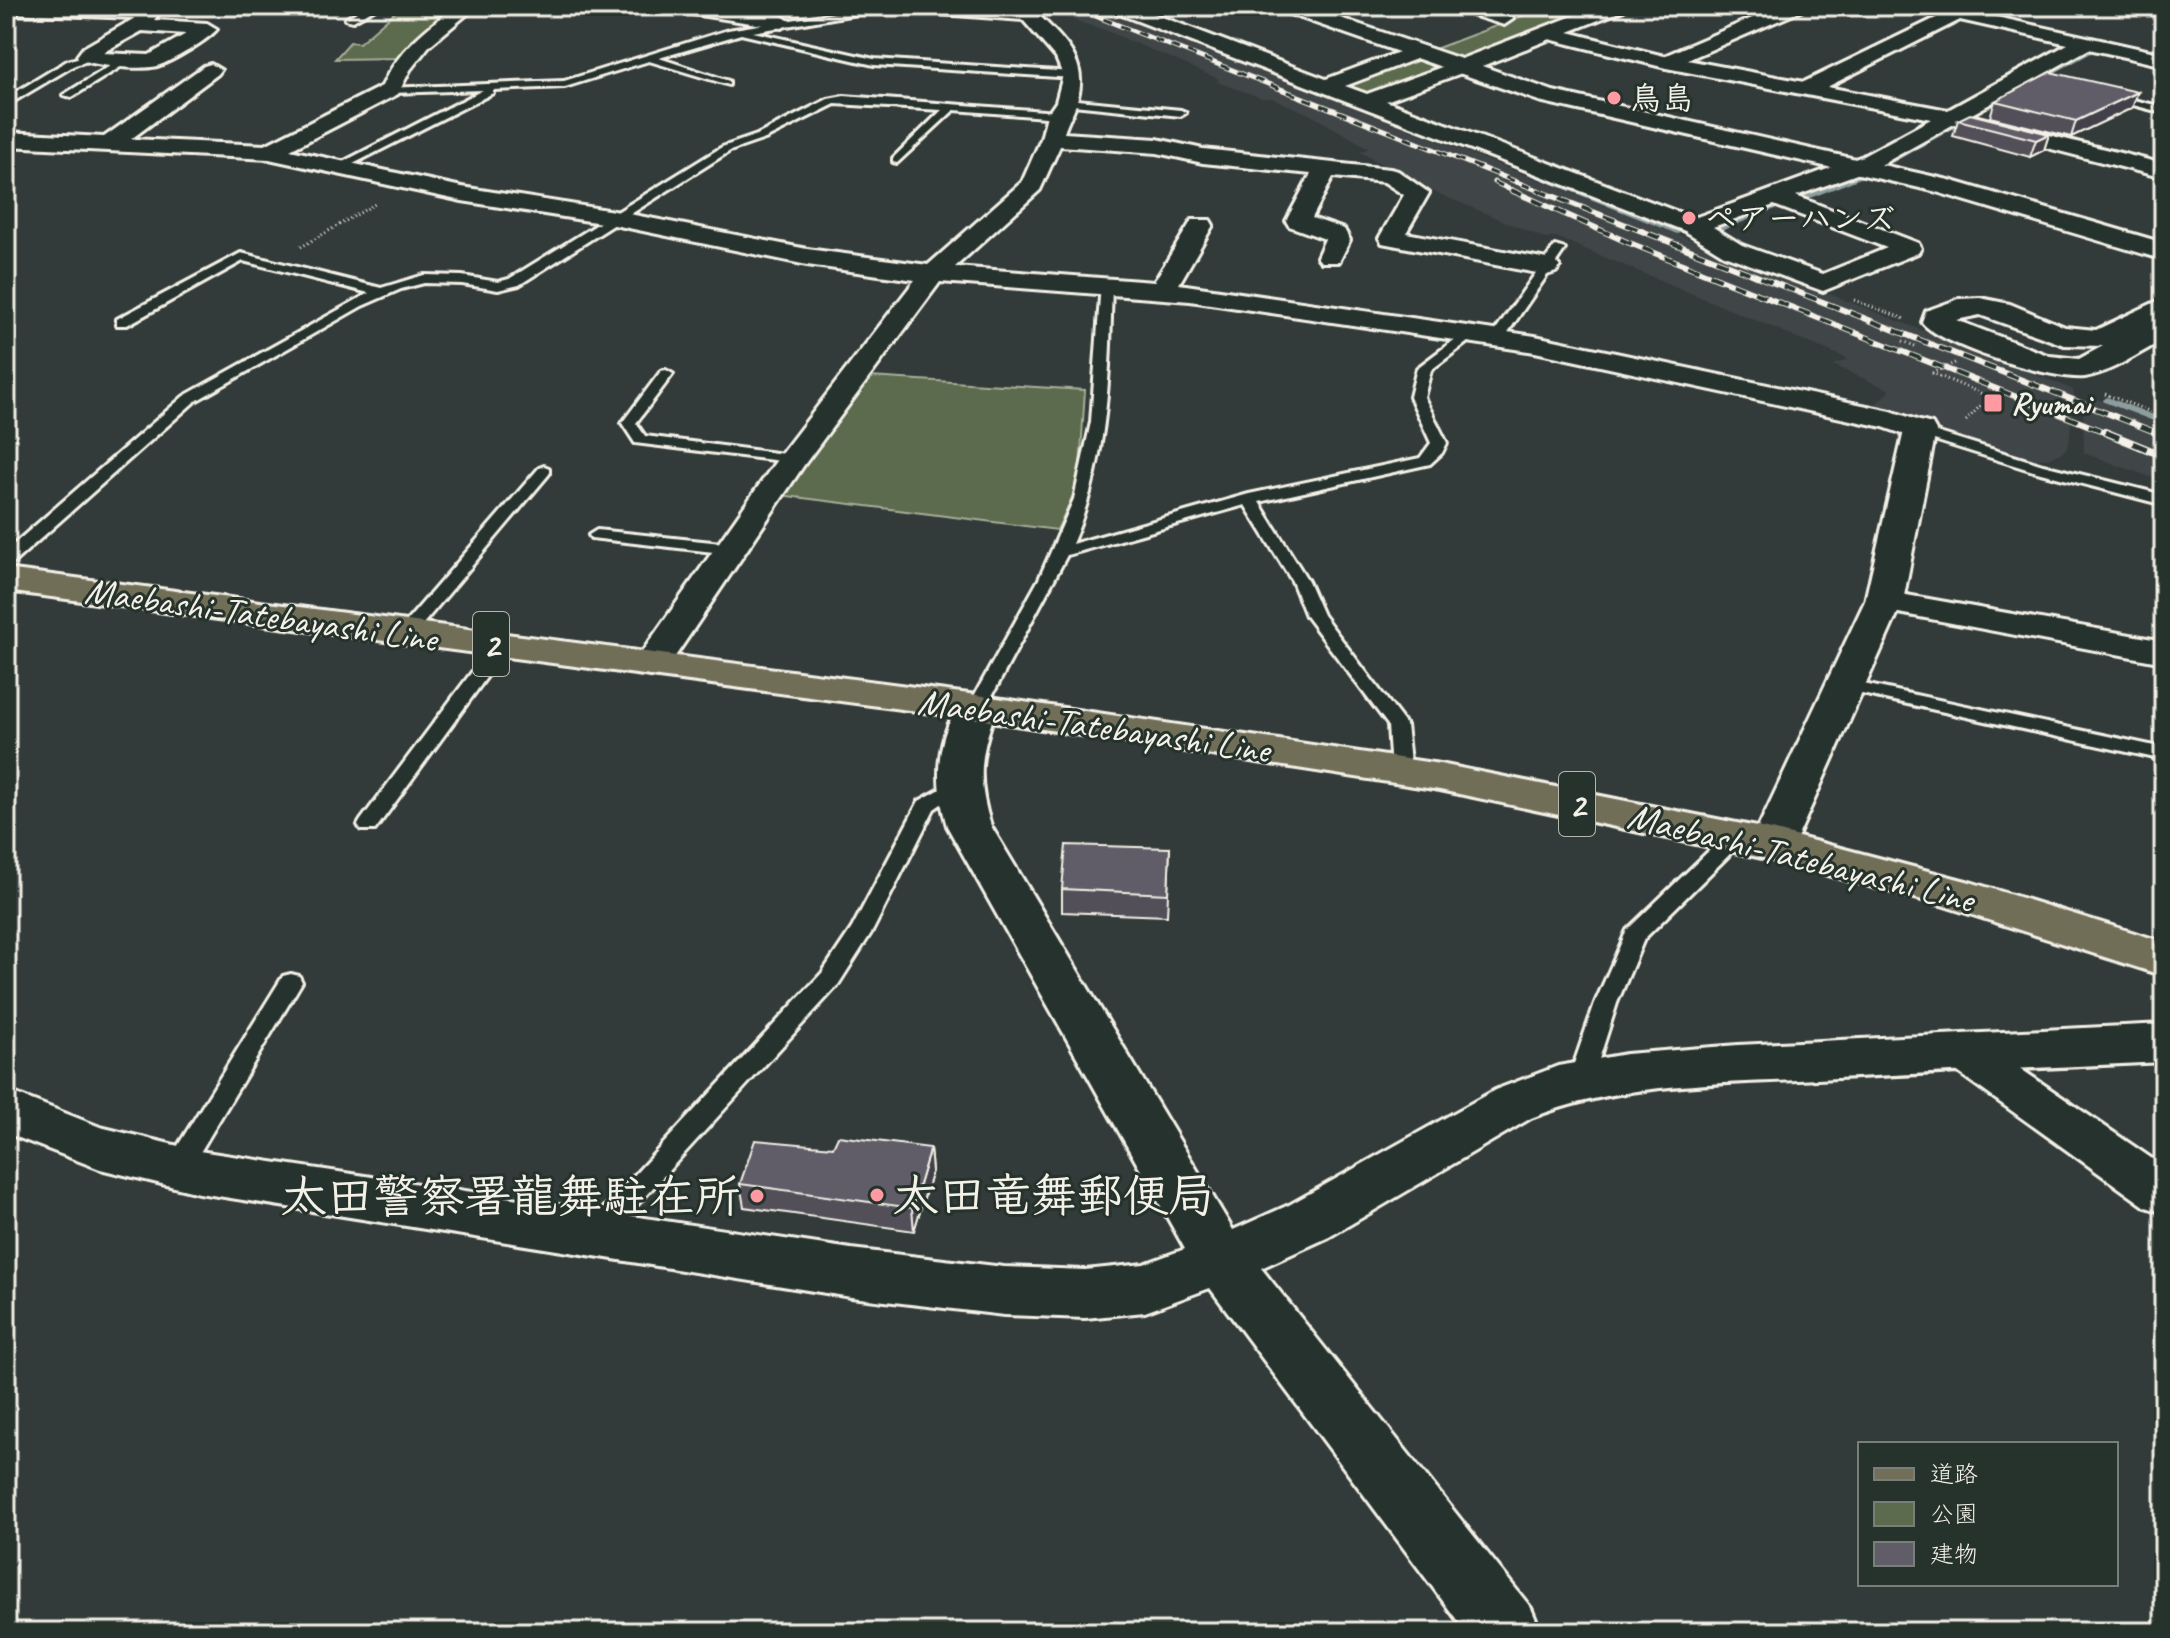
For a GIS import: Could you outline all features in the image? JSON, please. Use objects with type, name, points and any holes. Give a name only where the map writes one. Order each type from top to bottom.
[{"type":"main road","name":"Maebashi-Tatebayashi Line","points":[[6,580],[977,707],[1401,771],[1751,840],[1954,893],[2164,959]]},
{"type":"street","points":[[269,152],[391,90],[400,69],[422,42],[468,6]]},
{"type":"street","points":[[680,6],[779,19],[782,22]]},
{"type":"street","points":[[651,665],[792,460],[933,274],[1032,185],[1059,119],[1073,75],[1065,56],[1024,10],[957,11],[914,6]]},
{"type":"street","points":[[1116,6],[1694,226],[1733,250],[1823,283],[1909,248],[1776,197]]},
{"type":"street","points":[[1285,6],[1460,67],[1615,113],[1860,166],[2008,203],[2164,252]]},
{"type":"street","points":[[1462,6],[1504,19]]},
{"type":"street","points":[[1368,101],[1617,6]]},
{"type":"street","points":[[1666,62],[1796,6]]},
{"type":"street","points":[[1922,6],[2164,60]]},
{"type":"street","points":[[6,7],[150,13],[87,56],[123,61],[153,61],[207,29],[136,25]]},
{"type":"street","points":[[1325,86],[1528,10]]},
{"type":"street","points":[[939,28],[957,11]]},
{"type":"street","points":[[1807,89],[1958,14]]},
{"type":"street","points":[[1548,33],[1666,62],[1952,117],[2164,171]]},
{"type":"street","points":[[1694,226],[1860,166],[2033,78],[2085,43]]},
{"type":"street","points":[[112,142],[211,70]]},
{"type":"street","points":[[1059,119],[1203,156],[1390,176],[1401,180],[1417,193],[1391,238],[1553,258]]},
{"type":"street","points":[[6,139],[269,152],[411,183],[614,218],[807,257],[933,274],[1162,291],[1331,312],[1602,357],[1891,420],[1920,431],[1884,601],[1845,685],[1751,840]]},
{"type":"street","points":[[1325,169],[1298,221],[1335,234],[1338,240],[1330,257]]},
{"type":"street","points":[[1162,291],[1201,225]]},
{"type":"street","points":[[2164,307],[2099,339],[2072,337],[1983,306],[1963,306],[1936,317],[1937,322],[1951,329],[2049,366],[2071,369],[2084,368],[2164,328]]},
{"type":"street","points":[[1884,601],[2164,652]]},
{"type":"street","points":[[977,707],[959,751],[957,786],[969,826],[1221,1260],[1507,1632]]},
{"type":"street","points":[[6,1110],[45,1130],[106,1152],[178,1167],[851,1273],[1004,1291],[1085,1294],[1145,1288],[1221,1260],[1309,1221],[1513,1104],[1558,1086],[1626,1073],[1724,1065],[2164,1043]]},
{"type":"street","points":[[1964,1053],[2164,1193]]},
{"type":"lane","points":[[350,19],[374,6]]},
{"type":"lane","points":[[391,90],[565,84],[738,31],[896,6]]},
{"type":"lane","points":[[738,31],[874,62],[1073,75]]},
{"type":"lane","points":[[6,103],[71,63],[90,57]]},
{"type":"lane","points":[[647,57],[725,83]]},
{"type":"lane","points":[[68,95],[123,61]]},
{"type":"lane","points":[[341,166],[496,87]]},
{"type":"lane","points":[[2102,95],[2164,110]]},
{"type":"lane","points":[[6,560],[189,399],[381,292],[424,279],[462,280],[498,286],[514,282],[726,149],[761,137],[832,101],[844,99],[1059,119],[1181,113]]},
{"type":"lane","points":[[897,160],[950,108]]},
{"type":"lane","points":[[122,322],[241,257],[381,292]]},
{"type":"lane","points":[[1060,552],[1249,499],[1381,473],[1425,461],[1437,450],[1439,443],[1417,397],[1424,368],[1484,336],[1553,258]]},
{"type":"lane","points":[[977,707],[1060,552],[1083,497],[1097,425],[1106,286]]},
{"type":"lane","points":[[666,374],[629,423],[640,440],[792,460]]},
{"type":"lane","points":[[1920,431],[2038,468],[2164,500]]},
{"type":"lane","points":[[406,633],[544,471]]},
{"type":"lane","points":[[1249,499],[1293,567],[1315,616],[1397,725],[1401,771]]},
{"type":"lane","points":[[597,535],[731,549]]},
{"type":"lane","points":[[368,825],[501,645]]},
{"type":"lane","points":[[1845,685],[2164,754]]},
{"type":"lane","points":[[597,1232],[830,979],[862,930],[926,805],[957,786]]},
{"type":"lane","points":[[1580,1081],[1606,1003],[1635,935],[1722,850],[1751,840]]},
{"type":"lane","points":[[178,1167],[291,982]]},
{"type":"path","points":[[270,264],[411,183]]},
{"type":"path","points":[[1823,283],[1832,292],[1913,322]]},
{"type":"path","points":[[1957,362],[1932,373],[1985,395]]},
{"type":"shaded area","points":[[1030,6],[1093,6],[1107,11],[2072,389],[2069,445],[2062,453],[2049,458],[2025,460],[1923,423],[1870,410],[1890,390],[1833,365],[1848,359],[1556,237],[1546,239],[1418,185],[1360,152],[1369,148],[1311,115],[1272,98],[1262,98],[1217,82],[1219,79],[1107,31]]},
{"type":"shaded area","points":[[2090,396],[2164,424],[2164,482],[2084,453],[2083,413]]},
{"type":"green space","points":[[402,6],[462,6],[401,58],[335,59],[350,42],[359,43]]},
{"type":"green space","points":[[1549,6],[1607,6],[1470,60],[1435,49]]},
{"type":"green space","points":[[1410,58],[1443,70],[1364,95],[1342,87],[1343,83]]},
{"type":"green space","points":[[869,377],[1085,390],[1079,483],[1057,530],[779,495]]},
{"type":"building","points":[[2050,72],[2138,92],[2076,121],[1995,101]]},
{"type":"building","points":[[1970,114],[2049,134],[2036,140],[1958,120]]},
{"type":"building","points":[[1066,845],[1170,848],[1168,894],[1062,889]]},
{"type":"building","points":[[838,1136],[930,1148],[912,1208],[740,1184],[755,1140],[833,1147]]},
{"type":"waterway","points":[[1097,6],[1125,16]]},
{"type":"waterway","points":[[2045,76],[2093,50]]},
{"type":"waterway","points":[[1972,115],[2008,96]]},
{"type":"waterway","points":[[1890,162],[1957,125]]},
{"type":"waterway","points":[[1437,136],[1680,232]]},
{"type":"waterway","points":[[1800,199],[1861,176]]},
{"type":"waterway","points":[[1715,230],[1779,206]]},
{"type":"waterway","points":[[2107,400],[2164,422]]},
{"type":"railway","points":[[1070,6],[1542,192]]},
{"type":"railway","points":[[1494,182],[1515,192]]},
{"type":"railway","points":[[1511,190],[1627,242],[2106,433]]},
{"type":"railway","points":[[1537,190],[2156,432]]},
{"type":"railway","points":[[2156,432],[2160,434]]},
{"type":"railway","points":[[2156,432],[2164,436]]},
{"type":"railway","points":[[2106,433],[2164,456]]},
{"type":"place","name":"鳥島","points":[[1614,98]]},
{"type":"place","name":"ペアーハンズ","points":[[1689,218]]},
{"type":"place","name":"Ryumai","points":[[1993,403]]},
{"type":"place","name":"太田竜舞郵便局","points":[[877,1195]]},
{"type":"place","name":"太田警察署龍舞駐在所","points":[[757,1196]]}]
